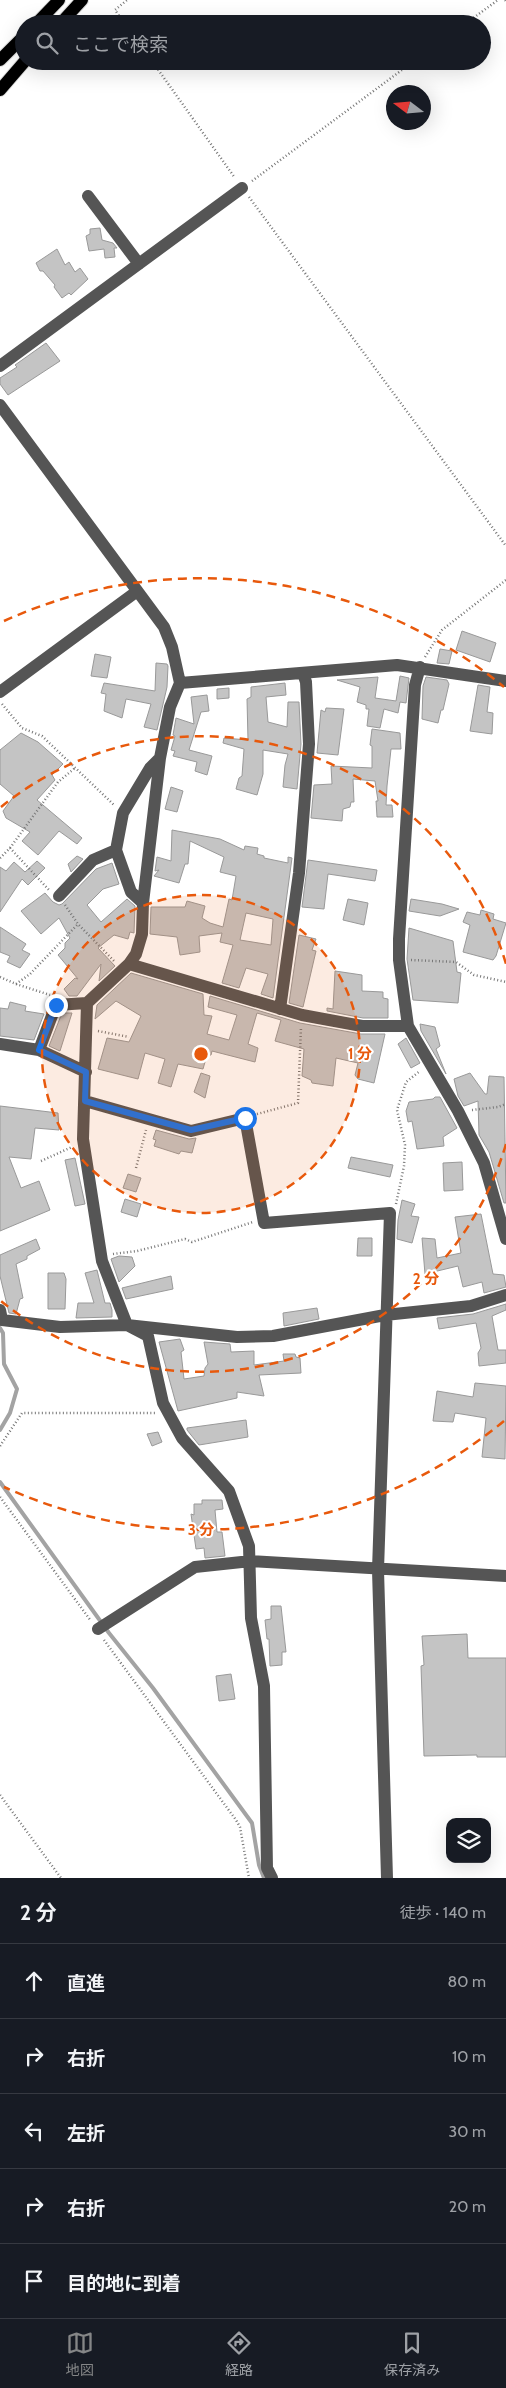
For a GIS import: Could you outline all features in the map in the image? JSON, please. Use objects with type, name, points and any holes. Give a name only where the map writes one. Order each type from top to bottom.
[{"type":"main road","points":[[45,15],[59,0]]},
{"type":"main road","points":[[68,15],[82,0]]},
{"type":"main road","points":[[0,60],[15,45]]},
{"type":"main road","points":[[0,90],[17,70]]},
{"type":"street","points":[[0,366],[242,188]]},
{"type":"street","points":[[88,196],[139,264]]},
{"type":"street","points":[[0,405],[136,592],[164,627],[172,648],[180,684],[170,707],[160,758],[143,903],[142,934],[136,954],[129,964],[87,1003],[56,1005],[39,1050]]},
{"type":"street","points":[[0,692],[136,592]]},
{"type":"street","points":[[180,684],[396,665],[506,681]]},
{"type":"street","points":[[420,667],[415,685],[399,960],[408,1026],[428,1064],[458,1111],[484,1163],[506,1239]]},
{"type":"street","points":[[280,1009],[300,873],[309,744],[306,682],[303,673]]},
{"type":"street","points":[[143,903],[131,892],[116,850],[123,813],[150,768],[160,758]]},
{"type":"street","points":[[59,896],[93,860],[116,850]]},
{"type":"street","points":[[129,964],[302,1015],[362,1026],[408,1026]]},
{"type":"street","points":[[87,1003],[83,1139],[102,1255],[127,1325],[148,1336],[163,1403],[182,1438],[229,1491],[249,1546],[251,1561],[251,1618],[264,1686],[267,1868],[272,1878]]},
{"type":"street","points":[[0,1044],[39,1050],[86,1072]]},
{"type":"street","points":[[85,1101],[191,1130],[245,1118],[264,1223],[390,1213],[378,1570],[387,1878]]},
{"type":"street","points":[[0,1310],[2,1320],[60,1327],[127,1325],[237,1337],[273,1336],[386,1315],[471,1306],[506,1294]]},
{"type":"street","points":[[97,1629],[195,1567],[251,1561],[378,1570],[506,1576]]},
{"type":"path","points":[[119,15],[115,10],[127,0]]},
{"type":"path","points":[[477,15],[498,0]]},
{"type":"path","points":[[158,70],[242,188],[506,546]]},
{"type":"path","points":[[242,188],[402,70]]},
{"type":"path","points":[[420,667],[442,630],[506,580]]},
{"type":"path","points":[[0,702],[22,728],[42,736],[117,807]]},
{"type":"path","points":[[10,848],[58,782],[75,768]]},
{"type":"path","points":[[16,984],[30,974],[78,924]]},
{"type":"path","points":[[399,960],[439,959],[456,962],[474,976],[506,982]]},
{"type":"path","points":[[0,977],[51,996],[56,1005]]},
{"type":"path","points":[[245,1118],[298,1103],[299,1044],[302,1015]]},
{"type":"path","points":[[86,1029],[129,1037]]},
{"type":"path","points":[[390,1213],[396,1206],[404,1166],[405,1145],[398,1110],[406,1082],[428,1064]]},
{"type":"path","points":[[458,1111],[498,1107],[506,1104]]},
{"type":"path","points":[[136,1168],[149,1119]]},
{"type":"path","points":[[41,1161],[75,1146],[83,1139]]},
{"type":"path","points":[[102,1255],[137,1251],[185,1239],[192,1242],[264,1219]]},
{"type":"path","points":[[0,1446],[22,1413],[158,1413],[163,1403]]},
{"type":"path","points":[[0,1497],[236,1820],[240,1827],[249,1878]]},
{"type":"path","points":[[0,1795],[61,1878]]},
{"type":"building","points":[[100,228],[102,240],[113,243],[117,248],[114,248],[115,257],[105,258],[104,249],[89,251],[86,236],[90,234],[90,229]]},
{"type":"building","points":[[57,249],[65,265],[69,262],[75,272],[80,268],[88,279],[71,295],[69,293],[62,298],[54,287],[55,285],[43,271],[40,271],[36,263]]},
{"type":"building","points":[[46,343],[60,361],[8,395],[0,384],[0,378],[17,367],[15,365]]},
{"type":"building","points":[[462,631],[496,643],[490,662],[456,650]]},
{"type":"building","points":[[440,649],[452,651],[449,664],[437,663]]},
{"type":"building","points":[[95,654],[111,657],[107,678],[91,676]]},
{"type":"building","points":[[156,663],[167,664],[168,666],[167,687],[157,730],[144,727],[151,704],[126,699],[122,718],[104,711],[106,694],[101,693],[104,683],[155,691]]},
{"type":"building","points":[[400,676],[409,678],[406,703],[400,702],[398,713],[384,709],[380,728],[367,726],[369,709],[366,709],[366,705],[357,702],[360,687],[337,680],[378,677],[375,698],[396,701]]},
{"type":"building","points":[[426,677],[447,680],[449,684],[438,723],[422,719],[423,686]]},
{"type":"building","points":[[285,683],[286,695],[266,697],[268,722],[287,727],[288,702],[299,702],[301,744],[297,789],[283,787],[288,754],[263,750],[263,774],[257,795],[236,789],[239,778],[242,776],[244,749],[223,743],[224,738],[248,740],[247,699],[251,697],[251,687]]},
{"type":"building","points":[[478,685],[490,687],[487,712],[493,713],[492,734],[470,731]]},
{"type":"building","points":[[229,688],[229,698],[217,699],[217,689]]},
{"type":"building","points":[[207,695],[209,711],[201,712],[189,750],[212,756],[207,775],[195,771],[197,762],[173,756],[175,751],[171,750],[175,736],[173,735],[176,718],[194,724],[191,697]]},
{"type":"building","points":[[326,708],[344,709],[338,755],[317,753],[321,710],[325,712]]},
{"type":"building","points":[[372,729],[400,733],[401,749],[391,749],[387,786],[386,805],[392,805],[393,817],[377,817],[376,801],[378,801],[375,781],[353,779],[354,802],[351,802],[350,807],[343,809],[342,821],[311,818],[314,785],[332,784],[331,766],[372,768],[372,746],[370,745]]},
{"type":"building","points":[[21,733],[38,742],[63,764],[52,775],[55,780],[37,800],[82,838],[77,844],[59,831],[38,855],[22,841],[30,832],[6,818],[3,811],[14,796],[0,784],[0,750]]},
{"type":"building","points":[[171,787],[183,791],[177,812],[165,809]]},
{"type":"building","points":[[172,830],[220,839],[244,850],[245,846],[258,848],[257,854],[264,856],[264,858],[288,863],[288,857],[292,858],[273,998],[261,994],[268,974],[246,968],[239,988],[222,983],[233,945],[220,942],[222,933],[199,936],[200,952],[180,955],[177,937],[150,934],[151,907],[185,907],[187,901],[205,906],[202,918],[223,927],[229,899],[232,900],[236,876],[220,872],[224,857],[190,841],[188,864],[185,864],[179,883],[154,876],[159,870],[155,871],[157,857],[171,861]],"holes":[[[246,913],[273,919],[271,945],[240,940]]]},
{"type":"building","points":[[77,856],[83,859],[71,872],[68,864]]},
{"type":"building","points":[[308,860],[377,870],[375,881],[328,874],[324,909],[302,907]]},
{"type":"building","points":[[37,861],[45,868],[28,885],[22,879],[0,912],[0,867],[6,871],[14,862],[25,872]]},
{"type":"building","points":[[112,863],[119,884],[103,889],[87,905],[101,922],[127,899],[135,906],[134,933],[130,932],[128,939],[114,935],[98,948],[115,966],[99,981],[101,964],[77,996],[69,996],[64,989],[75,978],[78,979],[58,955],[65,948],[65,943],[70,938],[59,918],[41,934],[21,911],[45,893],[53,902],[59,905],[62,904],[96,869]]},
{"type":"building","points":[[348,899],[368,903],[364,925],[343,920]]},
{"type":"building","points":[[411,899],[459,909],[440,916],[409,911]]},
{"type":"building","points":[[481,910],[494,914],[493,919],[506,923],[496,956],[493,960],[463,952],[470,925],[463,922],[467,912],[480,915]]},
{"type":"building","points":[[0,927],[26,944],[22,950],[30,954],[20,968],[7,962],[10,956],[0,952]]},
{"type":"building","points":[[409,928],[453,941],[457,972],[461,973],[458,1003],[413,1000],[407,959]]},
{"type":"building","points":[[299,935],[316,939],[312,950],[316,951],[303,1007],[289,1003]]},
{"type":"building","points":[[335,971],[362,975],[362,991],[383,992],[383,998],[388,999],[388,1018],[363,1018],[327,1011],[327,1008],[333,1009]]},
{"type":"building","points":[[131,973],[203,994],[204,1015],[212,1016],[207,1034],[229,1040],[237,1015],[208,1007],[210,996],[300,1023],[361,1034],[385,1034],[374,1083],[358,1079],[355,1075],[358,1063],[336,1058],[333,1086],[312,1083],[311,1080],[302,1076],[304,1049],[275,1041],[281,1020],[257,1013],[248,1044],[258,1048],[255,1062],[212,1051],[211,1055],[207,1055],[203,1069],[178,1064],[171,1087],[158,1083],[165,1059],[145,1053],[138,1079],[98,1069],[107,1038],[129,1042],[141,1016],[116,1001],[95,1019],[97,1005]]},
{"type":"building","points":[[10,1002],[26,1006],[25,1011],[44,1014],[34,1040],[0,1036],[0,1008],[8,1009]]},
{"type":"building","points":[[62,1013],[72,1013],[60,1051],[49,1046]]},
{"type":"building","points":[[420,1024],[435,1027],[440,1046],[436,1049],[446,1074],[421,1031]]},
{"type":"building","points":[[406,1038],[420,1063],[411,1068],[398,1044]]},
{"type":"building","points":[[201,1073],[210,1076],[205,1098],[194,1092]]},
{"type":"building","points":[[470,1073],[485,1094],[487,1094],[489,1076],[504,1077],[506,1203],[504,1203],[489,1152],[479,1135],[478,1101],[464,1106],[458,1096],[454,1079]]},
{"type":"building","points":[[440,1097],[457,1128],[443,1137],[444,1146],[417,1149],[412,1121],[408,1122],[406,1111],[409,1102],[433,1099]]},
{"type":"building","points":[[0,1106],[58,1113],[59,1130],[35,1128],[31,1159],[9,1157],[21,1188],[39,1181],[50,1210],[0,1231]]},
{"type":"building","points":[[156,1130],[189,1139],[196,1138],[192,1153],[181,1151],[179,1154],[154,1146],[156,1140],[153,1139]]},
{"type":"building","points":[[351,1157],[393,1165],[390,1177],[348,1168]]},
{"type":"building","points":[[75,1158],[85,1204],[75,1206],[65,1160]]},
{"type":"building","points":[[462,1162],[463,1190],[444,1191],[443,1163]]},
{"type":"building","points":[[128,1174],[141,1178],[136,1192],[123,1188]]},
{"type":"building","points":[[125,1199],[141,1204],[137,1217],[121,1212]]},
{"type":"building","points":[[402,1200],[415,1204],[411,1216],[419,1217],[412,1243],[397,1239]]},
{"type":"building","points":[[481,1214],[493,1274],[504,1275],[506,1287],[484,1293],[482,1282],[463,1287],[458,1266],[425,1274],[422,1238],[435,1239],[437,1258],[461,1253],[455,1217]]},
{"type":"building","points":[[358,1238],[372,1238],[372,1256],[357,1256]]},
{"type":"building","points":[[36,1239],[40,1249],[27,1256],[27,1259],[16,1264],[23,1298],[20,1299],[16,1314],[9,1313],[0,1276],[0,1255]]},
{"type":"building","points":[[119,1256],[132,1257],[135,1266],[119,1282],[111,1259]]},
{"type":"building","points":[[97,1270],[105,1303],[110,1303],[112,1317],[76,1318],[78,1303],[94,1303],[85,1273]]},
{"type":"building","points":[[48,1273],[64,1273],[66,1279],[65,1309],[48,1309]]},
{"type":"building","points":[[171,1276],[173,1289],[126,1299],[122,1288]]},
{"type":"building","points":[[506,1304],[506,1310],[492,1316],[498,1350],[506,1350],[506,1363],[479,1366],[478,1353],[481,1348],[476,1323],[439,1329],[437,1318],[473,1314]]},
{"type":"building","points":[[317,1308],[319,1319],[284,1326],[283,1313]]},
{"type":"building","points":[[180,1339],[184,1350],[181,1352],[184,1379],[204,1376],[205,1368],[208,1364],[204,1342],[230,1344],[231,1352],[254,1351],[254,1365],[284,1361],[283,1354],[295,1354],[296,1357],[300,1358],[301,1373],[259,1375],[264,1396],[237,1392],[237,1398],[178,1411],[159,1342]]},
{"type":"building","points":[[475,1383],[506,1386],[505,1459],[482,1457],[486,1418],[455,1413],[453,1422],[433,1421],[437,1391],[473,1397]]},
{"type":"building","points":[[246,1420],[248,1437],[199,1445],[187,1430],[187,1428]]},
{"type":"building","points":[[158,1432],[162,1442],[152,1446],[147,1434]]},
{"type":"building","points":[[202,1500],[222,1500],[223,1509],[215,1510],[217,1532],[222,1532],[225,1556],[205,1558],[204,1548],[196,1549],[191,1514],[194,1515],[194,1504],[202,1504]]},
{"type":"building","points":[[271,1606],[281,1606],[286,1652],[282,1652],[282,1665],[270,1666],[269,1639],[267,1639],[265,1620],[271,1619]]},
{"type":"building","points":[[467,1634],[468,1658],[506,1658],[506,1757],[477,1757],[477,1755],[424,1756],[421,1666],[424,1665],[422,1636]]},
{"type":"building","points":[[231,1674],[235,1699],[219,1701],[216,1676]]},
{"type":"waterway","points":[[0,1328],[3,1333],[4,1364],[17,1389],[10,1413],[0,1430]]},
{"type":"waterway","points":[[0,1482],[109,1633],[153,1688],[252,1823],[259,1865],[264,1878]]},
{"type":"route","points":[[56,1005],[39,1050],[64,1064],[86,1072],[85,1101],[191,1130],[245,1118]]}]
